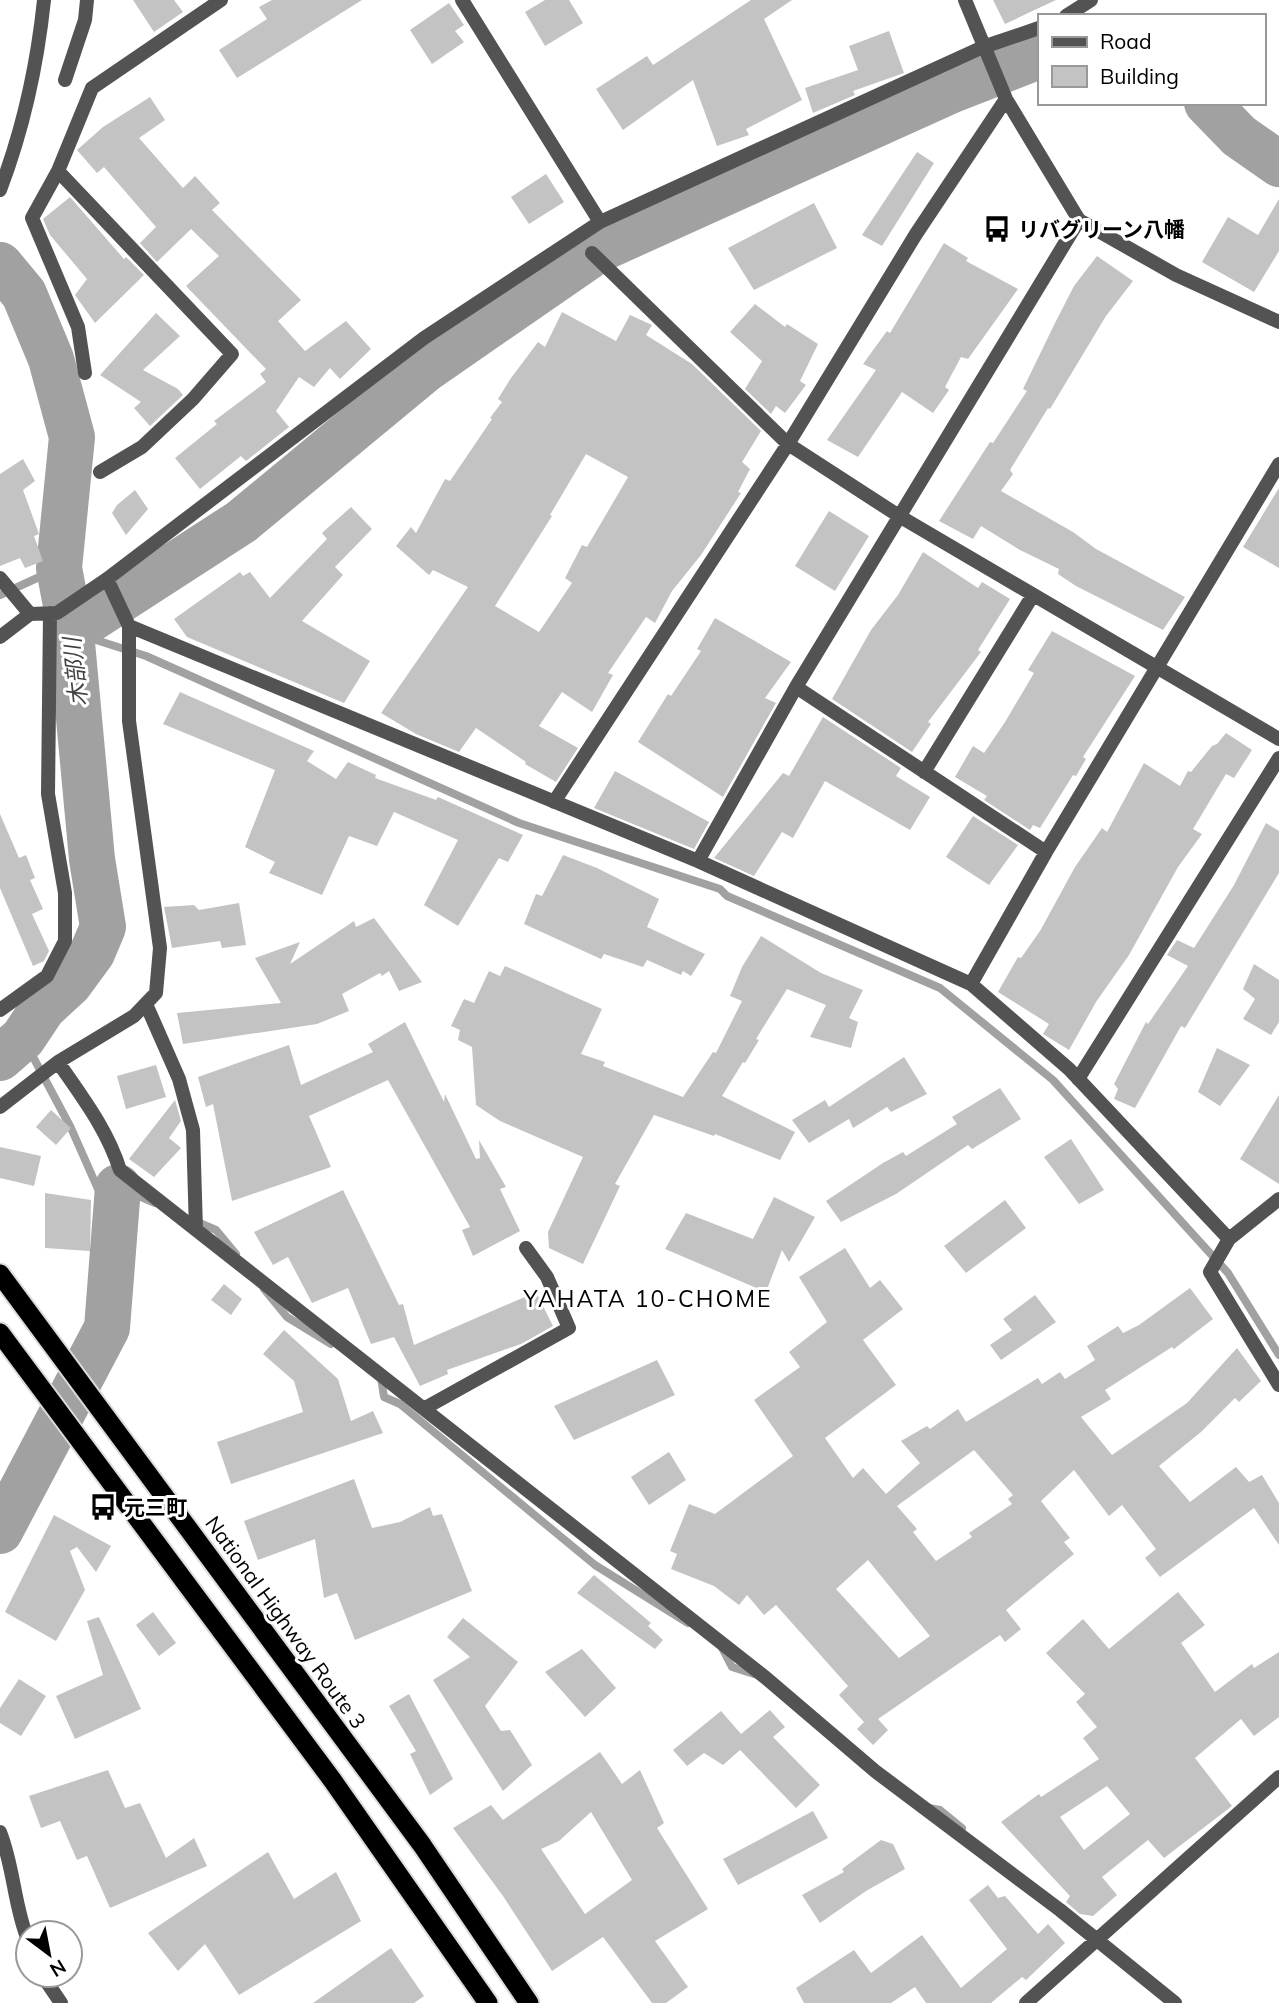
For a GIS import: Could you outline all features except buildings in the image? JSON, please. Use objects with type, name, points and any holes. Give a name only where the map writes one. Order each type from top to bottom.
[{"type":"highway","name":"National Highway Route 3","points":[[0,1274],[422,1844],[529,2003]]},
{"type":"highway","points":[[0,1333],[333,1781],[488,2003]]},
{"type":"street","points":[[0,190],[21,136],[37,65],[44,0]]},
{"type":"street","points":[[65,80],[85,20],[87,0]]},
{"type":"street","points":[[85,373],[78,327],[32,218],[58,171],[92,88],[220,0]]},
{"type":"street","points":[[462,0],[600,222]]},
{"type":"street","points":[[965,0],[1006,99],[1079,220],[1176,275],[1279,321]]},
{"type":"street","points":[[1069,14],[1091,0]]},
{"type":"street","points":[[0,637],[30,614],[54,613],[107,579],[424,338],[600,222],[983,47],[1038,28]]},
{"type":"street","points":[[554,802],[788,444],[916,234],[1006,99]]},
{"type":"street","points":[[58,171],[232,354],[193,399],[142,447],[100,472]]},
{"type":"street","points":[[698,860],[796,687],[1079,220]]},
{"type":"street","points":[[593,253],[788,444],[900,516],[1279,739]]},
{"type":"street","points":[[971,984],[1046,852],[1279,464]]},
{"type":"street","points":[[0,578],[30,614]]},
{"type":"street","points":[[0,1107],[58,1062],[134,1016],[156,993],[160,948],[129,720],[129,626],[107,579]]},
{"type":"street","points":[[924,772],[1033,595]]},
{"type":"street","points":[[0,1010],[47,976],[65,941],[65,892],[48,794],[54,613]]},
{"type":"street","points":[[129,626],[698,860],[971,984],[1079,1079],[1229,1239]]},
{"type":"street","points":[[796,687],[1046,852]]},
{"type":"street","points":[[1079,1079],[1279,758]]},
{"type":"street","points":[[146,1004],[179,1079],[193,1130],[196,1230]]},
{"type":"street","points":[[58,1062],[99,1121],[120,1170],[766,1678],[874,1771],[1060,1910],[1175,2003]]},
{"type":"street","points":[[1279,1199],[1229,1239],[1210,1272],[1279,1385]]},
{"type":"street","points":[[425,1408],[569,1328],[547,1277],[526,1248]]},
{"type":"street","points":[[1026,2003],[1279,1777]]},
{"type":"street","points":[[0,1832],[15,1879],[20,1919]]},
{"type":"waterway","points":[[71,632],[241,522],[426,369],[598,250],[952,90],[1038,56]]},
{"type":"waterway","points":[[1209,105],[1239,136],[1279,164]]},
{"type":"waterway","name":"木部川","points":[[0,265],[24,294],[51,359],[72,437],[59,568],[71,632],[92,859],[103,927],[92,953],[70,983],[43,1008],[23,1038],[0,1058]]},
{"type":"waterway","points":[[0,595],[59,568]]},
{"type":"waterway","points":[[71,632],[146,656],[519,823],[720,889],[727,896],[940,988],[1053,1080],[1228,1273],[1279,1355]]},
{"type":"waterway","points":[[23,1038],[71,1128],[113,1223],[118,1187],[155,1203]]},
{"type":"waterway","points":[[0,1531],[107,1328],[118,1187]]},
{"type":"waterway","points":[[195,1221],[216,1230],[236,1254]]},
{"type":"waterway","points":[[264,1289],[287,1317],[331,1344]]},
{"type":"waterway","points":[[381,1377],[384,1397],[400,1404],[595,1565],[688,1623]]},
{"type":"waterway","points":[[721,1646],[732,1667],[754,1674]]},
{"type":"waterway","points":[[929,1808],[940,1810],[962,1828]]},
{"type":"place","name":"リバグリーン八幡","points":[[997,229]]},
{"type":"place","name":"元三町","points":[[103,1507]]},
{"type":"district","name":"YAHATA 10-CHOME","points":[[648,1298]]}]
